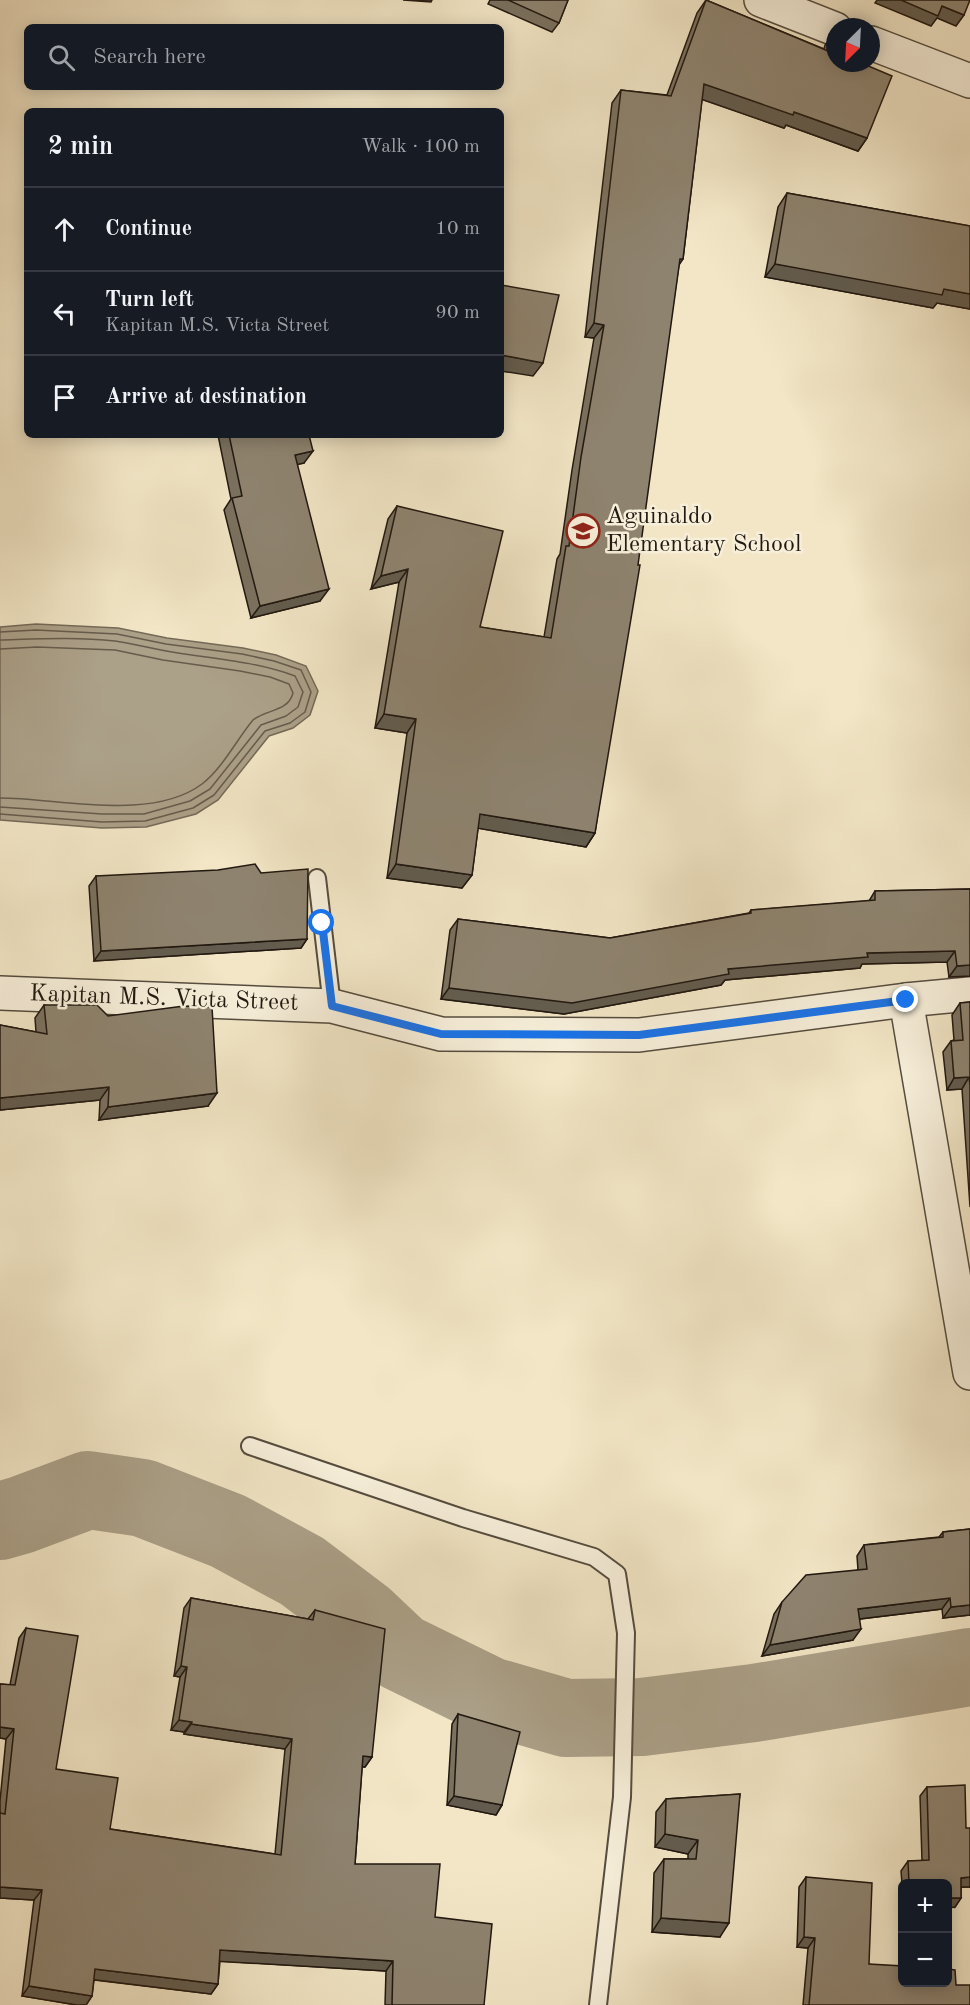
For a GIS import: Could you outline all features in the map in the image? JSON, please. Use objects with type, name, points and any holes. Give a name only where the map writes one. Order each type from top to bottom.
[{"type":"street","points":[[761,0],[826,25]]},
{"type":"street","points":[[880,46],[970,81]]},
{"type":"street","name":"Kapitan M.S. Victa Street","points":[[0,993],[332,1006],[441,1034],[639,1035],[906,1000],[970,994]]},
{"type":"street","points":[[906,1000],[970,1373]]},
{"type":"lane","points":[[317,878],[332,1006]]},
{"type":"lane","points":[[250,1446],[463,1518],[594,1557],[617,1574],[626,1633],[622,1797],[598,2005]]},
{"type":"water","points":[[36,624],[118,628],[276,655],[306,666],[318,691],[310,715],[293,728],[269,736],[218,800],[196,814],[146,827],[102,828],[0,820],[0,627]]},
{"type":"building","points":[[508,0],[568,0],[559,23]]},
{"type":"building","points":[[706,0],[826,50],[826,72],[880,71],[892,76],[867,138],[704,84],[683,259],[680,259],[638,565],[640,565],[595,833],[480,814],[472,875],[396,864],[416,719],[384,714],[408,569],[381,576],[397,506],[503,531],[480,627],[551,638],[566,546],[569,546],[581,457],[604,325],[594,323],[621,90],[671,96]]},
{"type":"building","points":[[901,0],[970,0],[964,15],[942,6],[938,16]]},
{"type":"building","points":[[787,193],[970,226],[970,294],[944,289],[942,295],[775,264]]},
{"type":"building","points":[[504,286],[559,295],[543,363],[504,356]]},
{"type":"building","points":[[230,438],[310,438],[313,451],[295,455],[329,589],[260,606],[232,498],[242,496]]},
{"type":"building","points":[[255,864],[261,873],[308,869],[307,939],[101,951],[96,876],[218,870]]},
{"type":"building","points":[[970,889],[970,965],[957,966],[955,951],[867,953],[868,957],[728,969],[729,974],[572,1003],[449,988],[458,919],[610,938],[751,913],[751,910],[875,900],[875,891]]},
{"type":"building","points":[[970,1002],[970,1085],[969,1077],[954,1078],[951,1041],[963,1040],[960,1003]]},
{"type":"building","points":[[44,1005],[97,1005],[108,1016],[184,1006],[212,1007],[217,1093],[108,1107],[109,1087],[0,1098],[0,1025],[47,1034]]},
{"type":"building","points":[[970,1529],[970,1605],[951,1607],[950,1598],[858,1609],[861,1629],[770,1645],[782,1602],[806,1575],[867,1569],[864,1545],[943,1537],[943,1532]]},
{"type":"building","points":[[191,1598],[313,1620],[315,1610],[385,1629],[372,1757],[363,1756],[355,1864],[440,1864],[435,1917],[492,1924],[484,2005],[392,2005],[393,1961],[220,1950],[218,1984],[95,1969],[92,1996],[29,1986],[42,1890],[0,1887],[0,1813],[5,1814],[14,1729],[0,1727],[0,1684],[15,1685],[26,1628],[78,1636],[56,1769],[118,1778],[110,1829],[281,1855],[292,1739],[191,1724],[192,1722],[179,1720],[187,1667],[181,1666]]},
{"type":"building","points":[[458,1714],[520,1732],[502,1805],[454,1796]]},
{"type":"building","points":[[965,1785],[966,1828],[970,1828],[970,1877],[961,1878],[961,1898],[952,1898],[952,1879],[909,1879],[908,1861],[929,1860],[927,1787]]},
{"type":"building","points":[[740,1794],[729,1923],[661,1918],[664,1859],[696,1859],[698,1840],[665,1834],[666,1799]]},
{"type":"building","points":[[806,1877],[872,1883],[869,1964],[898,1966],[898,1987],[952,1987],[952,1970],[955,1970],[956,1985],[970,1985],[970,2005],[809,2005],[815,1938],[804,1937]]},
{"type":"waterway","points":[[0,1521],[88,1490],[143,1498],[228,1531],[302,1571],[364,1618],[400,1652],[490,1696],[566,1718],[642,1717],[754,1703],[970,1667]]},
{"type":"place","name":"Aguinaldo Elementary School","points":[[583,531]]},
{"type":"route","points":[[322,923],[332,1006],[441,1034],[639,1035],[906,1000]]}]
